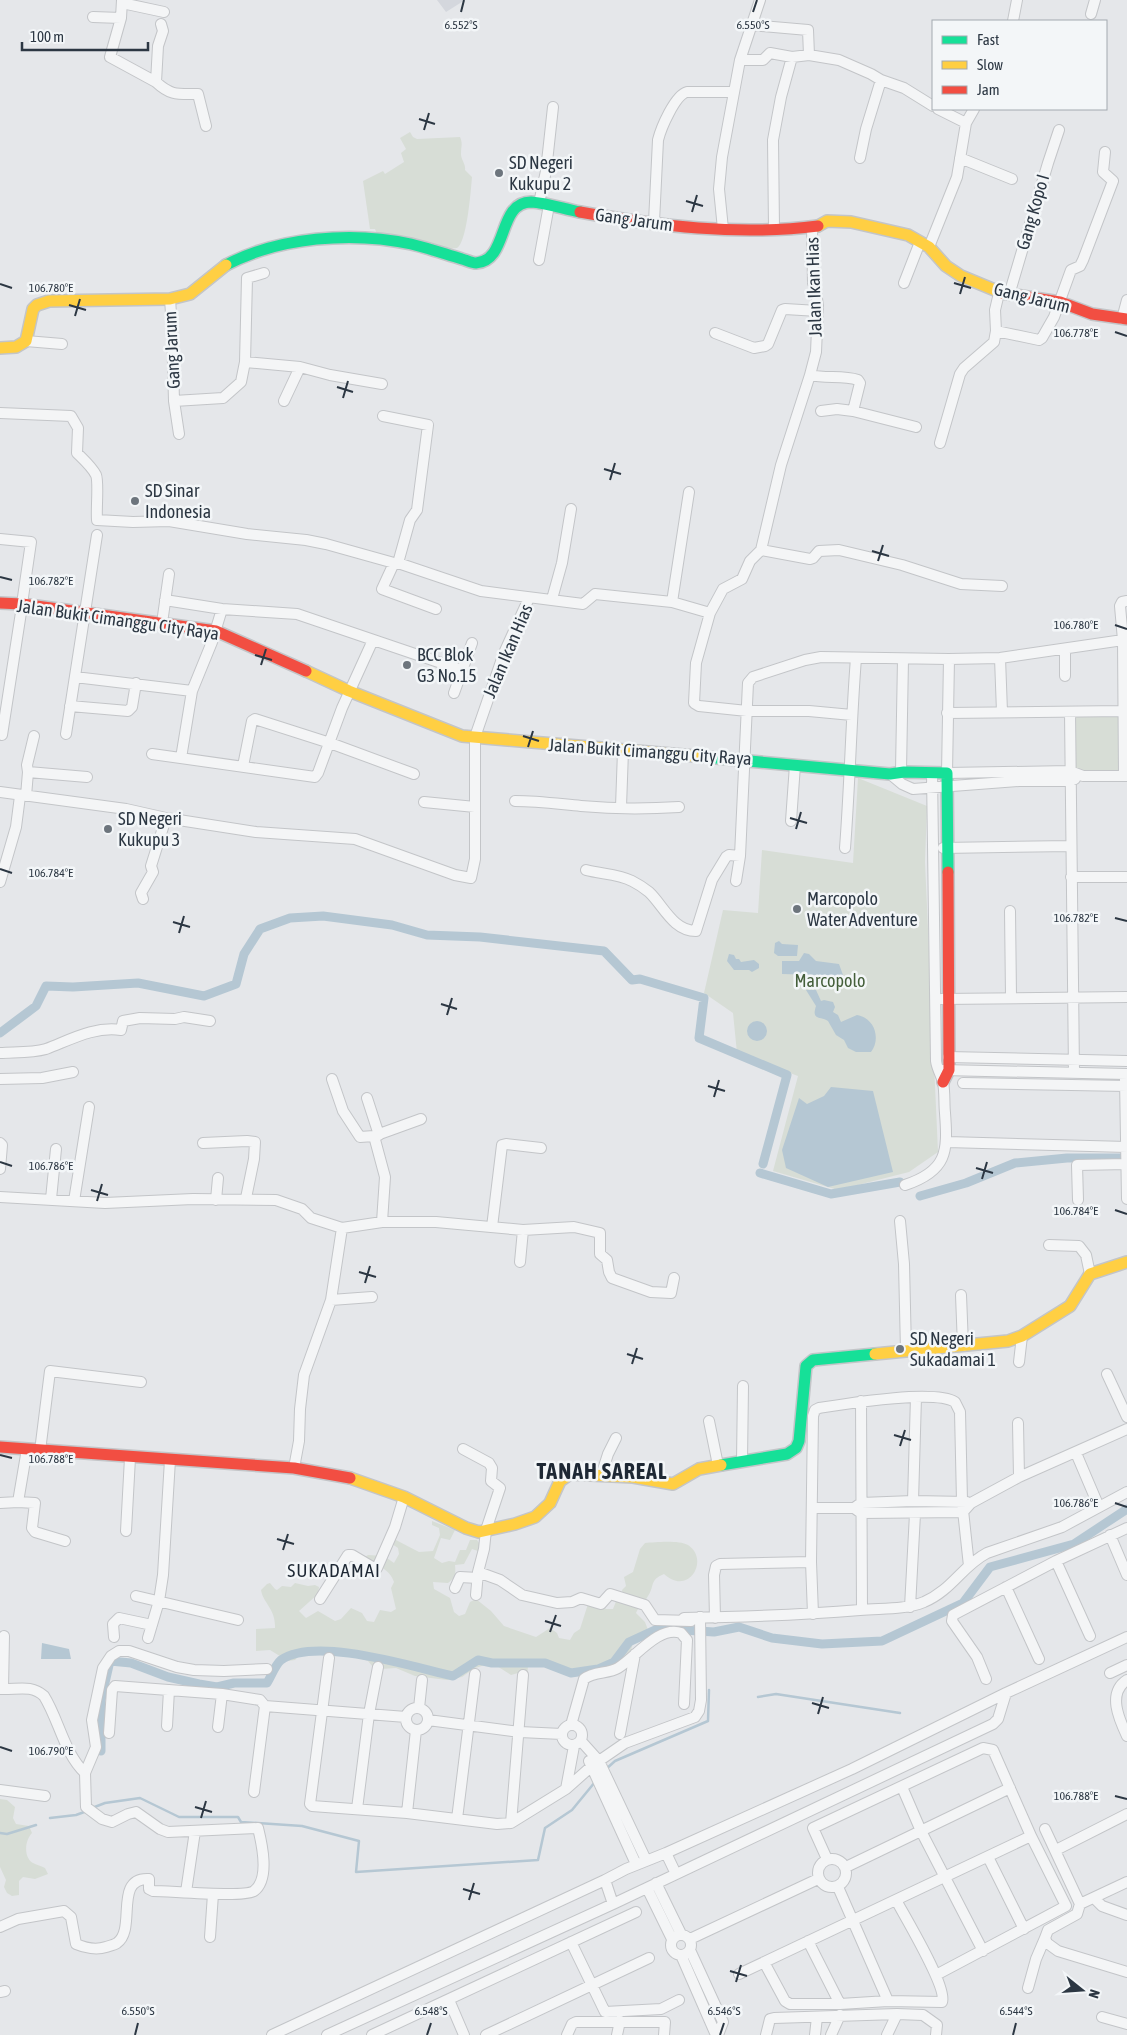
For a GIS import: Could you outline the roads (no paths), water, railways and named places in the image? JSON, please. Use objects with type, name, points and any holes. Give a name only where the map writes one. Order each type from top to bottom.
[{"type":"street","points":[[723,229],[720,178],[740,60],[760,0]]},
{"type":"street","points":[[1013,20],[1017,0]]},
{"type":"street","points":[[1091,14],[1096,0]]},
{"type":"street","points":[[164,12],[122,2],[121,18],[110,58],[156,82],[166,92],[173,94],[198,94],[206,126]]},
{"type":"street","points":[[92,17],[121,18]]},
{"type":"street","points":[[156,82],[158,46],[164,31],[161,24]]},
{"type":"street","points":[[752,25],[808,30],[809,55]]},
{"type":"street","points":[[740,60],[762,60],[770,53],[792,57],[809,55],[839,60],[851,64],[881,80],[904,88],[932,105]]},
{"type":"street","points":[[774,228],[774,140],[781,97],[792,57]]},
{"type":"street","points":[[860,158],[869,117],[881,80]]},
{"type":"street","points":[[654,222],[658,140],[661,128],[681,95],[687,92],[734,92]]},
{"type":"street","points":[[539,260],[553,107]]},
{"type":"street","points":[[940,110],[966,123]]},
{"type":"street","points":[[904,283],[925,245],[956,177],[966,123],[973,110]]},
{"type":"street","name":"Gang Kopo I","points":[[996,331],[995,310],[1004,294],[1059,130]]},
{"type":"street","points":[[940,443],[960,374],[964,368],[994,342],[996,331],[1039,340],[1054,317],[1071,270],[1080,266],[1083,260],[1113,181],[1103,172],[1105,152]]},
{"type":"street","points":[[960,158],[1012,179]]},
{"type":"street","name":"Gang Jarum","points":[[26,341],[33,309],[37,305],[49,301],[170,299],[190,294],[221,268],[238,260],[269,249],[315,239],[367,237],[411,244],[476,263],[482,262],[493,253],[512,210],[525,202],[692,228],[812,227],[820,226],[827,221],[851,222],[908,235],[925,245],[946,266],[954,271],[1004,294],[1060,302],[1092,314],[1124,319]]},
{"type":"street","name":"Jalan Ikan Hias","points":[[761,550],[781,465],[810,376],[817,343],[818,311],[816,291],[813,283],[812,227]]},
{"type":"street","name":"Gang Jarum","points":[[174,401],[223,398],[241,382],[246,362],[247,278],[264,273]]},
{"type":"street","name":"Gang Jarum","points":[[170,299],[174,401],[178,434]]},
{"type":"street","points":[[1124,319],[1127,300]]},
{"type":"street","points":[[715,333],[754,348],[760,347],[768,344],[782,310],[818,311]]},
{"type":"street","points":[[0,348],[16,347],[26,341],[62,344]]},
{"type":"street","points":[[246,362],[300,367],[330,375],[382,384]]},
{"type":"street","points":[[284,401],[300,367]]},
{"type":"street","points":[[810,376],[819,378],[839,376],[858,380],[860,383],[853,411]]},
{"type":"street","points":[[821,412],[837,409],[853,411],[916,427]]},
{"type":"street","points":[[0,413],[71,416],[78,428],[78,453],[95,474],[97,480],[95,506],[98,520],[133,522],[169,521],[247,534],[306,540],[396,563],[481,591],[529,598]]},
{"type":"street","points":[[383,416],[428,426],[417,510],[410,520],[396,563],[382,589],[436,609]]},
{"type":"street","points":[[672,602],[689,492]]},
{"type":"street","points":[[552,599],[562,563],[571,508]]},
{"type":"street","points":[[66,734],[97,535]]},
{"type":"street","points":[[0,539],[31,542],[2,735]]},
{"type":"street","points":[[852,715],[809,711],[746,711],[694,704],[696,663],[710,613],[723,589],[742,579],[750,562],[761,550],[810,559],[818,551],[839,550],[902,564],[961,584],[1002,586]]},
{"type":"street","points":[[163,616],[169,574]]},
{"type":"street","name":"Jalan Ikan Hias","points":[[166,818],[256,832],[355,839],[455,875],[471,878],[475,859],[475,737],[504,654],[529,598],[552,599],[583,604],[595,594],[672,602],[710,613]]},
{"type":"street","points":[[166,600],[222,609],[297,614],[462,670]]},
{"type":"street","points":[[947,773],[1125,776],[1120,606],[1122,602],[1127,601]]},
{"type":"street","name":"Jalan Bukit Cimanggu City Raya","points":[[0,603],[216,631],[349,690],[448,732],[462,736],[622,751],[745,759],[851,770],[947,773]]},
{"type":"street","points":[[181,758],[192,691],[216,631],[222,609]]},
{"type":"street","points":[[152,754],[315,777],[330,743],[349,690],[373,640]]},
{"type":"street","points":[[736,881],[740,856],[748,683],[753,677],[813,658],[1000,658],[1122,640]]},
{"type":"street","points":[[454,693],[472,643]]},
{"type":"street","points":[[1065,649],[1065,676]]},
{"type":"street","points":[[845,848],[856,658]]},
{"type":"street","points":[[904,658],[895,772],[902,784],[913,789],[1070,776]]},
{"type":"street","points":[[1000,658],[1002,712]]},
{"type":"street","points":[[943,1070],[948,1057],[947,713],[949,659]]},
{"type":"street","points":[[74,677],[192,691]]},
{"type":"street","points":[[70,706],[128,711],[132,707],[136,683]]},
{"type":"street","points":[[947,713],[1123,711]]},
{"type":"street","points":[[1070,712],[1074,1072]]},
{"type":"street","points":[[244,766],[252,722],[255,719],[330,743],[414,774]]},
{"type":"street","points":[[0,882],[16,827],[34,736]]},
{"type":"street","points":[[621,807],[622,751]]},
{"type":"street","points":[[791,821],[795,765]]},
{"type":"street","points":[[28,772],[87,777]]},
{"type":"street","points":[[905,1185],[922,1178],[937,1166],[945,1152],[947,1142],[943,1070],[936,999],[932,774]]},
{"type":"street","points":[[0,792],[126,809],[166,818],[151,866],[153,872],[141,893],[143,899]]},
{"type":"street","points":[[515,801],[621,807],[679,807]]},
{"type":"street","points":[[424,802],[474,808]]},
{"type":"street","points":[[934,848],[1071,846]]},
{"type":"street","points":[[586,870],[632,881],[650,893],[664,913],[686,930],[696,931],[712,880],[726,857],[729,855],[740,856]]},
{"type":"street","points":[[1071,878],[1127,877]]},
{"type":"street","points":[[1010,912],[1011,997]]},
{"type":"street","points":[[936,999],[1127,997]]},
{"type":"street","points":[[0,1054],[45,1049],[87,1033],[111,1028],[121,1030],[123,1021],[140,1018],[175,1019],[184,1017],[210,1021]]},
{"type":"street","points":[[948,1057],[1127,1061]]},
{"type":"street","points":[[943,1070],[1126,1074],[1127,1199]]},
{"type":"street","points":[[0,1079],[42,1078],[73,1072]]},
{"type":"street","points":[[332,1079],[343,1111],[360,1137],[376,1136],[421,1119]]},
{"type":"street","points":[[963,1083],[1126,1086]]},
{"type":"street","points":[[367,1098],[385,1177],[382,1222]]},
{"type":"street","points":[[74,1201],[89,1107]]},
{"type":"street","points":[[203,1143],[255,1142],[254,1159],[246,1198]]},
{"type":"street","points":[[947,1142],[1127,1156]]},
{"type":"street","points":[[0,1143],[2,1145],[0,1169]]},
{"type":"street","points":[[492,1227],[502,1145],[541,1148]]},
{"type":"street","points":[[51,1200],[56,1149]]},
{"type":"street","points":[[1078,1200],[1077,1165],[1127,1156]]},
{"type":"street","points":[[216,1200],[218,1178]]},
{"type":"street","points":[[0,1197],[105,1203],[246,1198],[276,1200],[302,1209],[311,1218],[342,1228],[382,1222],[436,1222],[523,1230],[574,1227],[600,1233],[600,1252],[607,1260],[610,1275],[646,1290],[671,1293],[674,1278]]},
{"type":"street","points":[[900,1222],[904,1264],[906,1352]]},
{"type":"street","points":[[294,1468],[299,1441],[304,1375],[330,1300],[342,1228]]},
{"type":"street","points":[[520,1262],[523,1230]]},
{"type":"street","points":[[1049,1244],[1079,1246],[1086,1255],[1090,1274]]},
{"type":"street","points":[[0,1447],[130,1458],[294,1468],[354,1479],[404,1497],[466,1528],[479,1532],[515,1524],[535,1517],[545,1509],[564,1477],[570,1474],[633,1477],[673,1484],[694,1470],[787,1454],[796,1448],[799,1441],[805,1371],[808,1363],[813,1360],[960,1346],[1008,1340],[1022,1336],[1070,1306],[1090,1274],[1127,1262]]},
{"type":"street","points":[[959,1295],[960,1346]]},
{"type":"street","points":[[330,1300],[372,1297]]},
{"type":"street","points":[[1019,1362],[1022,1336]]},
{"type":"street","points":[[40,1451],[50,1371],[141,1382]]},
{"type":"street","points":[[1107,1374],[1127,1417]]},
{"type":"street","points":[[742,1461],[743,1386]]},
{"type":"street","points":[[913,1501],[916,1397]]},
{"type":"street","points":[[813,1614],[811,1562],[812,1416],[815,1410],[819,1408],[861,1401],[916,1397],[951,1399],[958,1406],[960,1412],[969,1566]]},
{"type":"street","points":[[861,1401],[859,1508],[862,1610]]},
{"type":"street","points":[[710,1421],[718,1465]]},
{"type":"street","points":[[1018,1423],[1019,1478]]},
{"type":"street","points":[[812,1508],[859,1508],[915,1514],[965,1505],[1019,1478],[1127,1429]]},
{"type":"street","points":[[601,1476],[608,1454],[616,1438]]},
{"type":"street","points":[[18,1502],[27,1449]]},
{"type":"street","points":[[463,1449],[489,1463],[492,1468],[491,1482],[500,1486],[500,1491],[486,1530],[476,1594]]},
{"type":"street","points":[[1076,1453],[1098,1507]]},
{"type":"street","points":[[126,1531],[130,1458]]},
{"type":"street","points":[[148,1638],[159,1601],[163,1575],[170,1460]]},
{"type":"street","points":[[455,1588],[460,1577],[478,1575],[500,1580],[522,1595],[557,1603],[572,1602],[581,1598],[601,1604],[610,1594],[646,1605],[655,1620],[700,1620],[910,1607],[950,1587],[969,1566],[987,1553],[1062,1527],[1127,1492]]},
{"type":"street","points":[[320,1599],[348,1555],[352,1555],[377,1568],[395,1528],[404,1497]]},
{"type":"street","points":[[0,1503],[29,1501],[35,1503],[32,1528],[35,1532],[65,1541]]},
{"type":"street","points":[[859,1508],[913,1501],[965,1505]]},
{"type":"street","points":[[910,1607],[915,1514]]},
{"type":"street","points":[[986,1679],[977,1657],[952,1620],[953,1615],[1056,1561],[1127,1528]]},
{"type":"street","points":[[1110,1535],[1127,1575]]},
{"type":"street","points":[[1056,1561],[1090,1636]]},
{"type":"street","points":[[715,1618],[714,1575],[716,1566],[720,1564],[811,1562]]},
{"type":"street","points":[[1006,1586],[1039,1659]]},
{"type":"street","points":[[136,1596],[238,1620]]},
{"type":"street","points":[[114,1636],[113,1624],[119,1618],[152,1625]]},
{"type":"street","points":[[684,1618],[700,1620]]},
{"type":"street","points":[[329,1658],[310,1804],[312,1806],[407,1813],[497,1824],[511,1822],[566,1789],[596,1763],[625,1743],[695,1717],[699,1711],[701,1700],[702,1639],[700,1620]]},
{"type":"street","points":[[641,1862],[596,1763],[577,1744],[565,1743],[562,1734],[565,1728],[571,1725],[584,1679],[589,1675],[618,1668],[657,1638],[673,1632],[678,1632],[685,1636],[687,1640],[684,1704]]},
{"type":"street","points":[[4,1636],[2,1689],[31,1688],[37,1689],[44,1696],[55,1715],[69,1750],[78,1766],[85,1773]]},
{"type":"street","points":[[272,2035],[641,1862],[666,1853],[852,1769],[1006,1693],[1127,1637]]},
{"type":"street","points":[[0,1927],[18,1919],[64,1911],[72,1917],[76,1944],[99,1949],[116,1944],[120,1940],[124,1931],[130,1889],[138,1879],[149,1879],[149,1889],[151,1890],[213,1894],[250,1893],[256,1889],[261,1879],[264,1863],[259,1832],[168,1832],[160,1829],[136,1812],[112,1822],[96,1815],[86,1806],[85,1773],[96,1747],[92,1720],[103,1668],[111,1656],[122,1650],[177,1667],[194,1670],[267,1669]]},
{"type":"street","points":[[620,1734],[635,1654]]},
{"type":"street","points":[[1110,1673],[1127,1665]]},
{"type":"street","points":[[357,1809],[369,1714],[378,1666]]},
{"type":"street","points":[[457,1819],[475,1674]]},
{"type":"street","points":[[511,1822],[520,1732],[523,1675]]},
{"type":"street","points":[[419,1708],[422,1680]]},
{"type":"street","points":[[1127,1680],[1121,1684],[1116,1706],[1119,1719],[1127,1736]]},
{"type":"street","points":[[109,1733],[112,1690],[115,1686],[121,1685],[222,1694],[260,1700],[265,1706],[321,1712],[406,1717]]},
{"type":"street","points":[[167,1726],[169,1690]]},
{"type":"street","points":[[327,2035],[613,1904],[993,1724],[998,1719],[1006,1693]]},
{"type":"street","points":[[218,1727],[222,1694]]},
{"type":"street","points":[[254,1792],[265,1706]]},
{"type":"street","points":[[406,1717],[410,1711],[419,1708],[424,1710],[428,1720]]},
{"type":"street","points":[[406,1717],[409,1727],[416,1730],[423,1729],[428,1720]]},
{"type":"street","points":[[428,1720],[520,1732],[562,1734]]},
{"type":"street","points":[[566,1789],[577,1744],[583,1735],[581,1729],[571,1725]]},
{"type":"street","points":[[407,1813],[416,1730]]},
{"type":"street","points":[[827,1859],[813,1828],[902,1788],[983,1748],[988,1748],[996,1754],[1031,1836],[1066,1906],[936,1975]]},
{"type":"street","points":[[902,1788],[921,1832],[983,1951]]},
{"type":"street","points":[[846,1868],[1010,1788]]},
{"type":"street","points":[[0,1790],[45,1796]]},
{"type":"street","points":[[1056,1850],[1127,1814]]},
{"type":"street","points":[[1028,1988],[1036,1959],[1048,1930],[1077,1914],[1080,1904],[1045,1829]]},
{"type":"street","points":[[186,1892],[195,1831]]},
{"type":"street","points":[[739,1974],[1031,1836]]},
{"type":"street","points":[[666,1853],[676,1874]]},
{"type":"street","points":[[988,1857],[1024,1929]]},
{"type":"street","points":[[835,1858],[841,1861],[846,1868],[847,1875],[844,1882],[838,1886],[830,1888],[823,1885],[818,1879],[817,1871],[820,1864],[827,1859],[835,1858]]},
{"type":"street","points":[[651,1885],[681,1937],[692,1946],[686,1953],[675,1953],[671,1948],[681,1937],[818,1879]]},
{"type":"street","points":[[604,1880],[613,1904]]},
{"type":"street","points":[[1080,1904],[1127,1882]]},
{"type":"street","points":[[838,1886],[888,2001]]},
{"type":"street","points":[[210,1937],[213,1894]]},
{"type":"street","points":[[1094,1898],[1102,1906],[1127,1915]]},
{"type":"street","points":[[764,1962],[787,2003],[942,2002],[944,1998],[936,1975],[896,1900]]},
{"type":"street","points":[[372,2035],[636,1912]]},
{"type":"street","points":[[1046,1938],[1047,1943],[1058,1951],[1127,1972]]},
{"type":"street","points":[[808,1941],[840,2004]]},
{"type":"street","points":[[571,1942],[605,2012],[662,2008],[679,2000]]},
{"type":"street","points":[[686,1953],[723,2022],[717,2035]]},
{"type":"street","points":[[486,2035],[649,1958]]},
{"type":"street","points":[[449,2000],[464,2035]]},
{"type":"street","points":[[887,2035],[897,2014]]},
{"type":"street","points":[[766,2035],[770,2020],[774,2018],[897,2014],[923,2015],[936,2025],[936,2035]]},
{"type":"street","points":[[831,2035],[840,2015]]},
{"type":"street","points":[[815,2035],[818,2017]]},
{"type":"street","points":[[1102,2017],[1127,2024]]},
{"type":"street","points":[[568,2035],[572,2024],[576,2022],[620,2021],[666,2022],[664,2035]]},
{"type":"street","points":[[617,2035],[620,2021]]},
{"type":"water","points":[[779,941],[782,944],[798,945],[797,956],[778,956],[774,953],[775,943]]},
{"type":"water","points":[[804,953],[809,954],[816,961],[839,964],[843,975],[838,982],[827,984],[817,975],[782,974],[782,961],[799,961]]},
{"type":"water","points":[[729,954],[734,955],[741,962],[754,960],[759,964],[759,968],[752,972],[749,970],[734,970],[727,961]]},
{"type":"water","points":[[806,990],[816,990],[821,1001],[833,1002],[835,1007],[833,1012],[838,1015],[841,1022],[857,1015],[868,1020],[876,1035],[876,1041],[871,1052],[856,1052],[848,1048],[844,1040],[836,1035],[828,1021],[816,1016],[816,1006]]},
{"type":"water","points":[[753,1021],[761,1021],[767,1027],[767,1035],[761,1041],[753,1041],[747,1035],[747,1027]]},
{"type":"water","points":[[831,1087],[873,1091],[893,1172],[828,1187],[786,1168],[782,1150],[799,1098],[807,1104],[824,1096]]},
{"type":"water","points":[[42,1643],[69,1649],[71,1659],[41,1659]]},
{"type":"waterway","points":[[0,1033],[36,1006],[46,986],[73,987],[138,983],[204,996],[236,984],[244,954],[260,929],[290,918],[323,916],[392,925],[427,935],[480,937],[604,951],[632,980],[640,979],[704,998],[699,1038],[787,1075],[763,1164]]},
{"type":"waterway","points":[[920,1196],[966,1183],[1015,1163],[1067,1158],[1127,1158]]},
{"type":"waterway","points":[[760,1173],[831,1194],[900,1182]]},
{"type":"waterway","points":[[101,1751],[101,1700],[110,1661],[131,1663],[168,1677],[217,1687],[234,1683],[267,1683],[281,1660],[297,1653],[317,1651],[365,1656],[453,1676],[478,1660],[492,1663],[545,1663],[571,1673],[598,1669],[614,1662],[629,1642],[655,1630],[714,1632],[739,1627],[772,1638],[822,1644],[882,1641],[963,1603],[990,1567],[1074,1544],[1127,1509]]},
{"type":"waterway","points":[[605,1770],[615,1761],[708,1721],[709,1690]]},
{"type":"waterway","points":[[758,1697],[776,1694],[900,1713]]},
{"type":"waterway","points":[[92,1808],[105,1803],[140,1798],[179,1817],[238,1817],[241,1822],[302,1826],[359,1841],[356,1872],[538,1860],[545,1828],[572,1810],[595,1782]]},
{"type":"waterway","points":[[50,1818],[76,1815],[87,1811]]},
{"type":"waterway","points":[[0,1833],[7,1834],[36,1825]]},
{"type":"place","name":"SD Negeri Kukupu 2","points":[[499,173]]},
{"type":"place","name":"SD Sinar Indonesia","points":[[135,501]]},
{"type":"place","name":"BCC Blok G3 No.15","points":[[407,665]]},
{"type":"place","name":"SD Negeri Kukupu 3","points":[[108,829]]},
{"type":"place","name":"Marcopolo Water Adventure","points":[[797,909]]},
{"type":"place","name":"SD Negeri Sukadamai 1","points":[[900,1349]]},
{"type":"district","name":"TANAH SAREAL","points":[[602,1471]]},
{"type":"district","name":"SUKADAMAI","points":[[334,1570]]},
{"type":"park label","name":"Marcopolo","points":[[830,981]]}]
